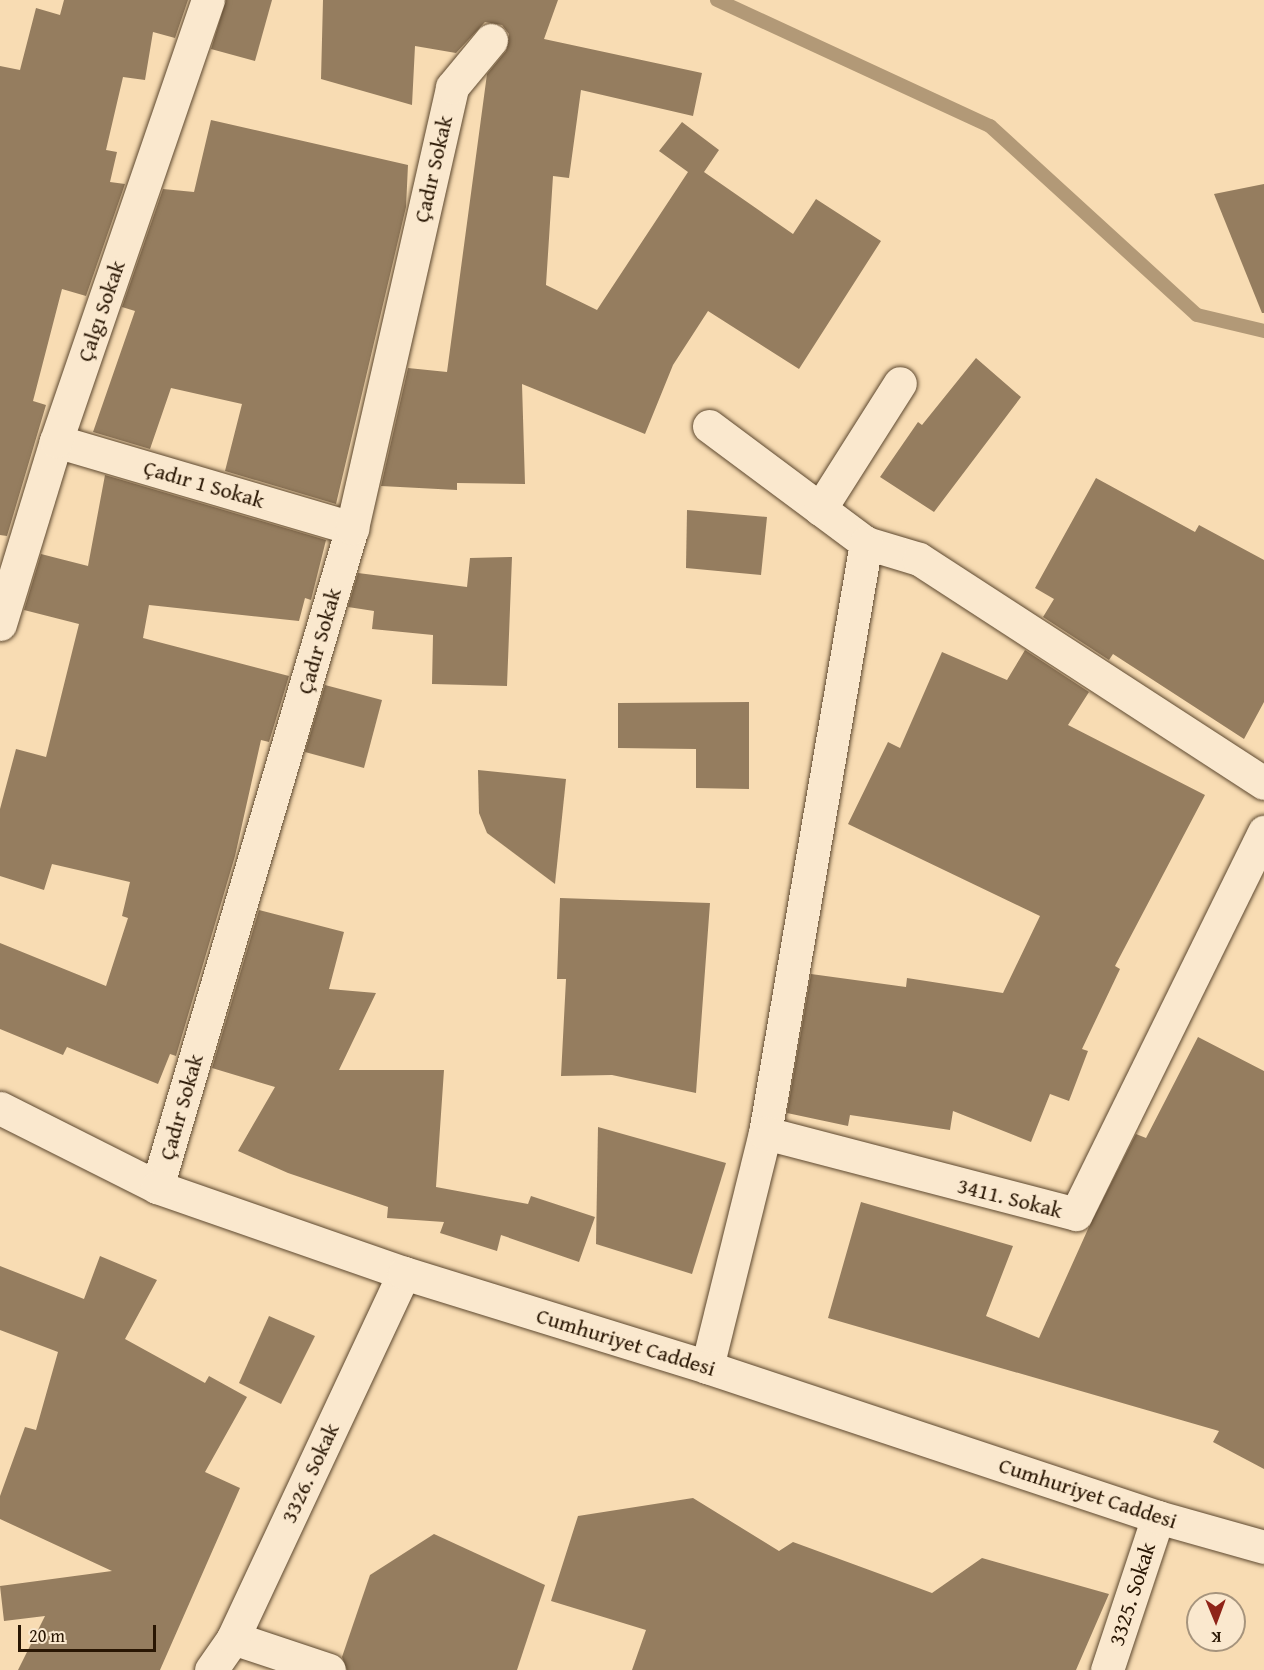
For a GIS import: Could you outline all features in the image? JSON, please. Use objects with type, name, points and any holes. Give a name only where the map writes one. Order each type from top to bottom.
[{"type":"street","name":"Çalgı Sokak","points":[[0,624],[56,441],[208,0]]},
{"type":"street","name":"Çadır Sokak","points":[[157,1187],[352,528],[452,87],[491,40]]},
{"type":"street","points":[[820,509],[900,383]]},
{"type":"street","points":[[710,426],[866,543],[919,559],[1264,783]]},
{"type":"street","name":"Çadır 1 Sokak","points":[[56,441],[352,528]]},
{"type":"street","points":[[707,1367],[765,1133],[866,543]]},
{"type":"street","name":"3411. Sokak","points":[[765,1133],[1076,1215],[1264,832]]},
{"type":"street","name":"Cumhuriyet Caddesi","points":[[0,1108],[157,1187],[404,1273],[707,1367],[1158,1517],[1264,1547]]},
{"type":"street","name":"3326. Sokak","points":[[211,1670],[233,1638],[404,1273]]},
{"type":"street","name":"3325. Sokak","points":[[1107,1670],[1158,1517]]},
{"type":"street","points":[[233,1638],[328,1670]]},
{"type":"building","points":[[64,0],[188,0],[175,38],[153,32],[145,80],[123,77],[106,150],[117,152],[110,182],[125,184],[86,296],[62,289],[33,401],[46,405],[7,536],[0,535],[0,66],[20,70],[36,8],[60,15]]},
{"type":"building","points":[[226,0],[272,0],[255,61],[211,49]]},
{"type":"building","points":[[323,0],[558,0],[544,39],[702,73],[693,116],[581,90],[569,178],[553,176],[546,285],[597,310],[688,172],[659,151],[682,122],[719,150],[704,172],[793,234],[816,199],[881,241],[799,369],[708,311],[673,365],[645,434],[522,384],[525,484],[457,483],[457,490],[381,486],[408,368],[447,372],[487,74],[506,51],[509,34],[502,25],[485,22],[456,53],[415,46],[412,105],[321,79]]},
{"type":"building","points":[[211,120],[408,165],[406,207],[336,504],[225,471],[242,404],[171,388],[150,449],[93,432],[135,311],[122,307],[163,189],[194,192]]},
{"type":"building","points":[[1264,184],[1264,313],[1262,313],[1214,194]]},
{"type":"building","points":[[976,358],[1021,397],[934,512],[880,477],[918,422],[922,425]]},
{"type":"building","points":[[105,475],[326,540],[311,600],[305,598],[299,621],[149,605],[143,638],[289,676],[269,742],[261,740],[235,856],[176,1056],[170,1054],[158,1084],[67,1047],[63,1055],[0,1029],[0,943],[106,986],[128,918],[122,916],[130,882],[52,864],[44,890],[0,876],[0,809],[16,749],[46,757],[79,624],[24,610],[41,554],[88,566]]},
{"type":"building","points":[[1096,478],[1195,532],[1199,525],[1264,560],[1264,702],[1244,739],[1113,654],[1109,660],[1043,617],[1054,599],[1035,588]]},
{"type":"building","points":[[687,510],[767,517],[761,575],[686,568]]},
{"type":"building","points":[[512,557],[507,686],[432,684],[433,635],[372,629],[374,611],[348,607],[358,573],[467,587],[470,558]]},
{"type":"building","points":[[1025,650],[1089,692],[1068,725],[1205,795],[1115,966],[1120,969],[1082,1049],[1088,1051],[1069,1101],[1050,1094],[1031,1142],[953,1111],[950,1130],[850,1115],[848,1126],[787,1113],[811,974],[906,987],[907,978],[1003,993],[1040,916],[848,824],[888,742],[900,748],[942,652],[1007,680]]},
{"type":"building","points":[[325,685],[382,700],[364,768],[305,752]]},
{"type":"building","points":[[749,702],[749,789],[696,788],[696,749],[618,748],[618,703]]},
{"type":"building","points":[[478,770],[566,779],[555,884],[487,833],[479,813]]},
{"type":"building","points":[[560,898],[710,903],[696,1093],[612,1075],[561,1076],[566,979],[557,979]]},
{"type":"building","points":[[259,910],[344,932],[329,989],[376,993],[339,1070],[444,1070],[436,1187],[528,1204],[531,1196],[595,1217],[579,1262],[501,1235],[497,1251],[440,1233],[444,1222],[387,1218],[388,1207],[288,1173],[238,1151],[275,1087],[212,1068]]},
{"type":"building","points":[[1198,1037],[1264,1071],[1264,1469],[1213,1442],[1219,1431],[828,1318],[861,1202],[1013,1246],[986,1316],[1039,1338],[1088,1229],[1136,1134],[1146,1138]]},
{"type":"building","points":[[598,1127],[726,1163],[692,1274],[596,1244]]},
{"type":"building","points":[[100,1256],[157,1280],[125,1339],[205,1383],[209,1376],[247,1397],[205,1472],[240,1488],[160,1670],[18,1670],[45,1616],[4,1621],[0,1586],[112,1571],[0,1519],[0,1496],[25,1427],[36,1430],[58,1352],[0,1330],[0,1266],[84,1299]]},
{"type":"building","points":[[269,1316],[315,1336],[281,1404],[239,1383]]},
{"type":"building","points":[[693,1498],[779,1551],[793,1542],[932,1593],[982,1558],[1109,1594],[1076,1670],[632,1670],[646,1630],[551,1601],[578,1516]]},
{"type":"building","points":[[434,1534],[545,1585],[517,1670],[347,1670],[342,1657],[370,1575]]},
{"type":"waterway","points":[[717,0],[990,126],[1197,315],[1264,331]]}]
